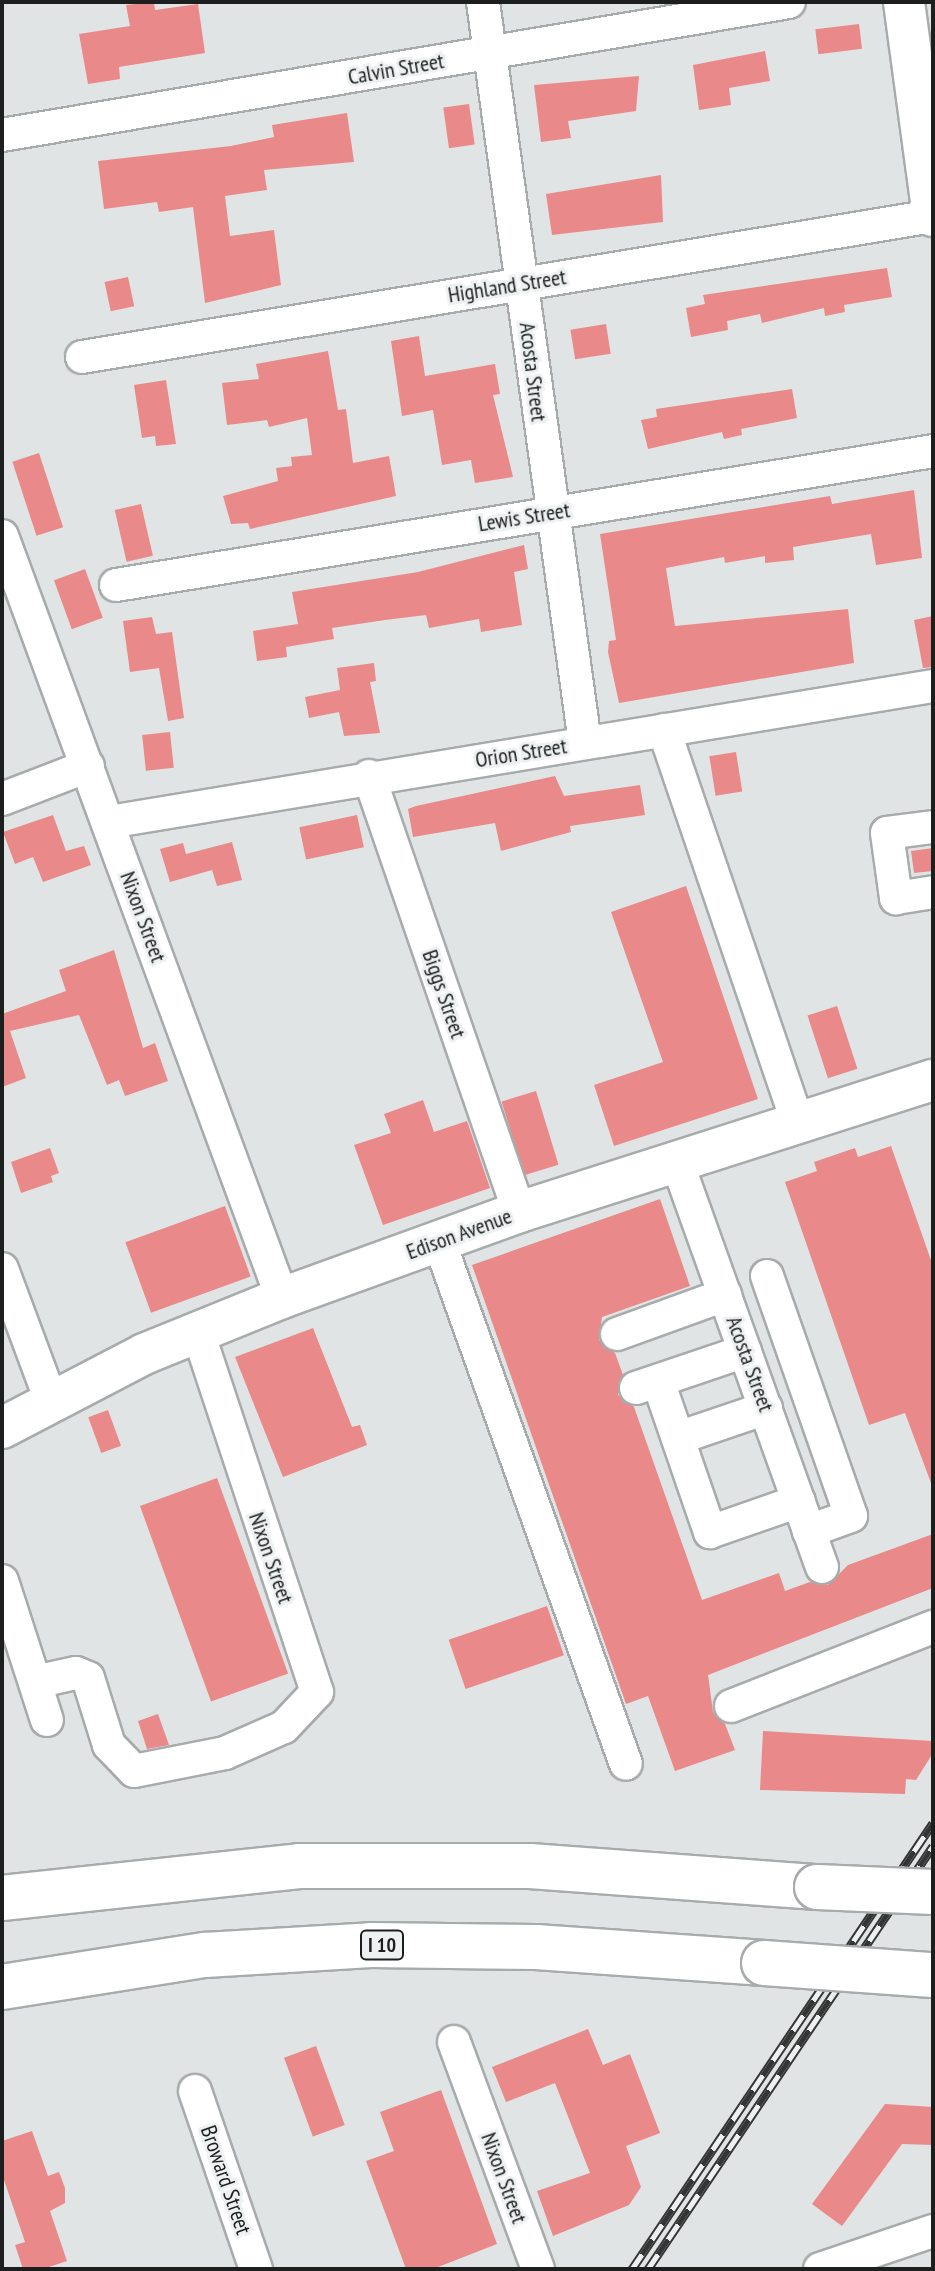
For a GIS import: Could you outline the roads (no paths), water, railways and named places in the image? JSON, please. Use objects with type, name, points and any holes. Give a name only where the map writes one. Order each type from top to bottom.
[{"type":"highway","points":[[2,1898],[299,1866],[530,1866],[817,1887],[933,1892]]},
{"type":"highway","name":"I 10","points":[[2,1987],[205,1955],[371,1945],[536,1947],[933,1975]]},
{"type":"main road","points":[[904,2],[933,216]]},
{"type":"main road","name":"Edison Avenue","points":[[2,1428],[50,1398],[282,1298],[519,1212],[933,1080]]},
{"type":"street","name":"Acosta Street","points":[[483,2],[585,743]]},
{"type":"street","name":"Calvin Street","points":[[2,135],[789,2]]},
{"type":"street","name":"Highland Street","points":[[82,357],[933,216]]},
{"type":"street","name":"Lewis Street","points":[[116,585],[933,451]]},
{"type":"street","name":"Nixon Street","points":[[2,536],[282,1298]]},
{"type":"street","name":"Orion Street","points":[[109,822],[369,776],[933,686]]},
{"type":"street","points":[[664,730],[798,1123]]},
{"type":"street","points":[[2,799],[88,766]]},
{"type":"street","name":"Biggs Street","points":[[369,776],[519,1212]]},
{"type":"street","points":[[933,827],[887,833],[896,898],[933,892]]},
{"type":"street","name":"Acosta Street","points":[[677,1162],[822,1567]]},
{"type":"street","points":[[439,1241],[626,1764]]},
{"type":"street","points":[[2,1269],[50,1398]]},
{"type":"street","points":[[767,1276],[786,1330],[851,1516],[804,1516],[710,1532],[678,1438],[647,1385],[786,1330]]},
{"type":"street","points":[[617,1334],[725,1295]]},
{"type":"street","name":"Nixon Street","points":[[35,1682],[76,1673],[88,1678],[109,1745],[134,1771],[225,1753],[284,1727],[317,1692],[198,1332]]},
{"type":"street","points":[[678,1438],[766,1408]]},
{"type":"street","points":[[2,1581],[47,1720]]},
{"type":"street","points":[[731,1706],[933,1627]]},
{"type":"street","name":"Nixon Street","points":[[454,2042],[538,2269]]},
{"type":"street","name":"Broward Street","points":[[195,2091],[256,2269]]},
{"type":"street","points":[[820,2269],[933,2231]]},
{"type":"railway","points":[[632,2269],[933,1823]]},
{"type":"railway","points":[[648,2269],[933,1846]]}]
